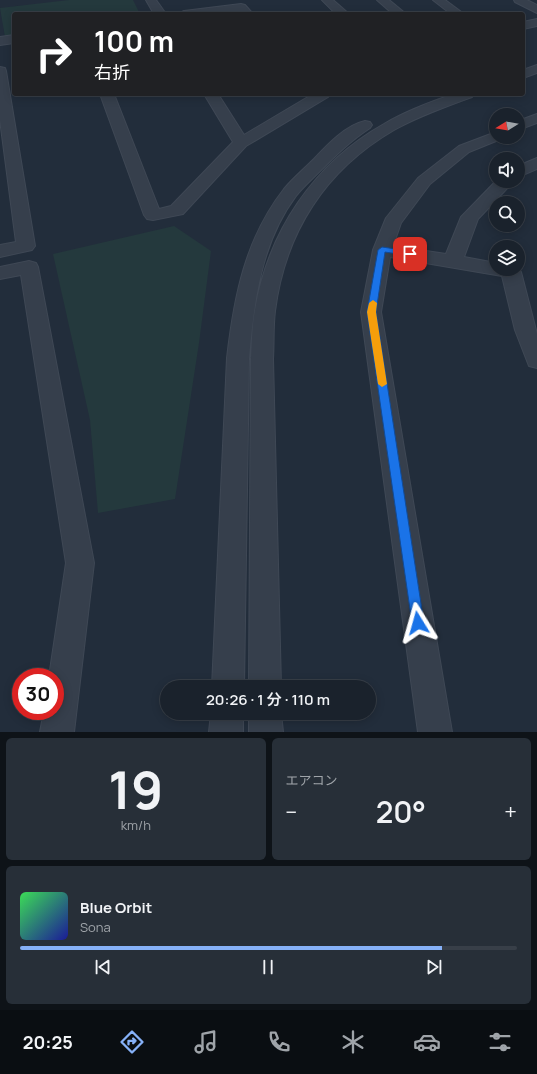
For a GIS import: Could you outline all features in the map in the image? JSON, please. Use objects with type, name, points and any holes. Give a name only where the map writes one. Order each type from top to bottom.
[{"type":"street","points":[[151,0],[159,12]]},
{"type":"street","points":[[327,0],[341,12]]},
{"type":"street","points":[[382,0],[397,12]]},
{"type":"street","points":[[438,0],[455,12]]},
{"type":"street","points":[[519,0],[537,10]]},
{"type":"street","points":[[200,12],[241,7],[245,12]]},
{"type":"street","points":[[525,25],[537,22]]},
{"type":"street","points":[[0,41],[12,39]]},
{"type":"street","points":[[525,64],[537,60]]},
{"type":"street","points":[[525,73],[537,70]]},
{"type":"street","points":[[0,71],[26,246],[0,251]]},
{"type":"street","points":[[108,96],[153,215],[177,210],[241,143],[318,96]]},
{"type":"street","points":[[212,96],[241,143]]},
{"type":"street","points":[[228,680],[238,358],[243,308],[251,270],[267,231],[289,194],[324,157],[361,128],[388,113],[433,96]]},
{"type":"street","points":[[265,680],[262,359],[266,310],[274,273],[288,233],[306,201],[330,174],[357,149],[401,120],[429,107],[461,96]]},
{"type":"street","points":[[525,123],[537,118]]},
{"type":"street","points":[[435,732],[371,312],[382,250],[392,222],[424,181],[464,149],[489,139]]},
{"type":"street","points":[[525,169],[537,163]]},
{"type":"street","points":[[453,261],[470,217],[497,188]]},
{"type":"street","points":[[382,250],[489,268]]},
{"type":"street","points":[[0,273],[29,268],[80,563],[57,732]]},
{"type":"street","points":[[512,276],[525,330],[537,360]]},
{"type":"street","points":[[226,732],[227,720]]},
{"type":"street","points":[[265,720],[266,732]]},
{"type":"green space","points":[[69,0],[133,0],[139,12],[12,12],[12,36],[5,37],[0,8]]},
{"type":"green space","points":[[174,226],[211,251],[199,343],[175,499],[98,513],[90,420],[53,254]]},
{"type":"slow traffic","points":[[373,303],[371,312],[382,384]]},
{"type":"route","points":[[410,254],[382,250],[371,312],[418,623]]}]
